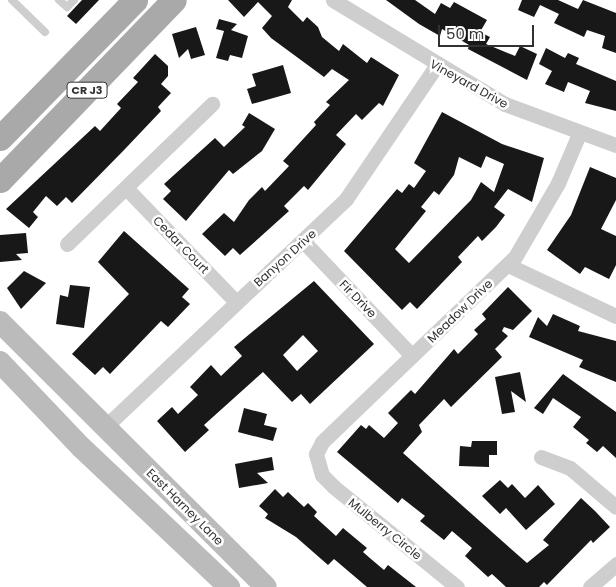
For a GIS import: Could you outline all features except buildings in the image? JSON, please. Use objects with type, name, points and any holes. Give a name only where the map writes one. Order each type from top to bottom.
[{"type":"main road","name":"CR J3","points":[[6,128],[135,0]]},
{"type":"main road","name":"CR J3","points":[[0,180],[174,0]]},
{"type":"main road","name":"East Harney Lane","points":[[0,322],[266,587]]},
{"type":"main road","points":[[0,362],[81,446],[229,587]]},
{"type":"street","name":"Vineyard Drive","points":[[333,0],[347,12],[436,66],[505,104],[579,134],[616,145]]},
{"type":"street","points":[[347,12],[356,0]]},
{"type":"street","name":"Banyon Drive","points":[[105,427],[236,302],[304,242],[370,169],[436,66]]},
{"type":"street","points":[[67,244],[212,104]]},
{"type":"street","name":"Meadow Drive","points":[[318,466],[316,454],[322,442],[508,265],[535,228],[579,134]]},
{"type":"street","name":"Cedar Court","points":[[126,188],[236,302]]},
{"type":"street","name":"Fir Drive","points":[[304,242],[412,356]]},
{"type":"street","points":[[508,265],[616,316]]},
{"type":"street","points":[[541,457],[570,468],[616,507]]},
{"type":"street","name":"Mulberry Circle","points":[[318,466],[334,487],[457,587]]},
{"type":"street","points":[[590,587],[616,564]]},
{"type":"lane","points":[[12,0],[45,32]]},
{"type":"lane","points":[[59,0],[67,7],[74,0]]}]
